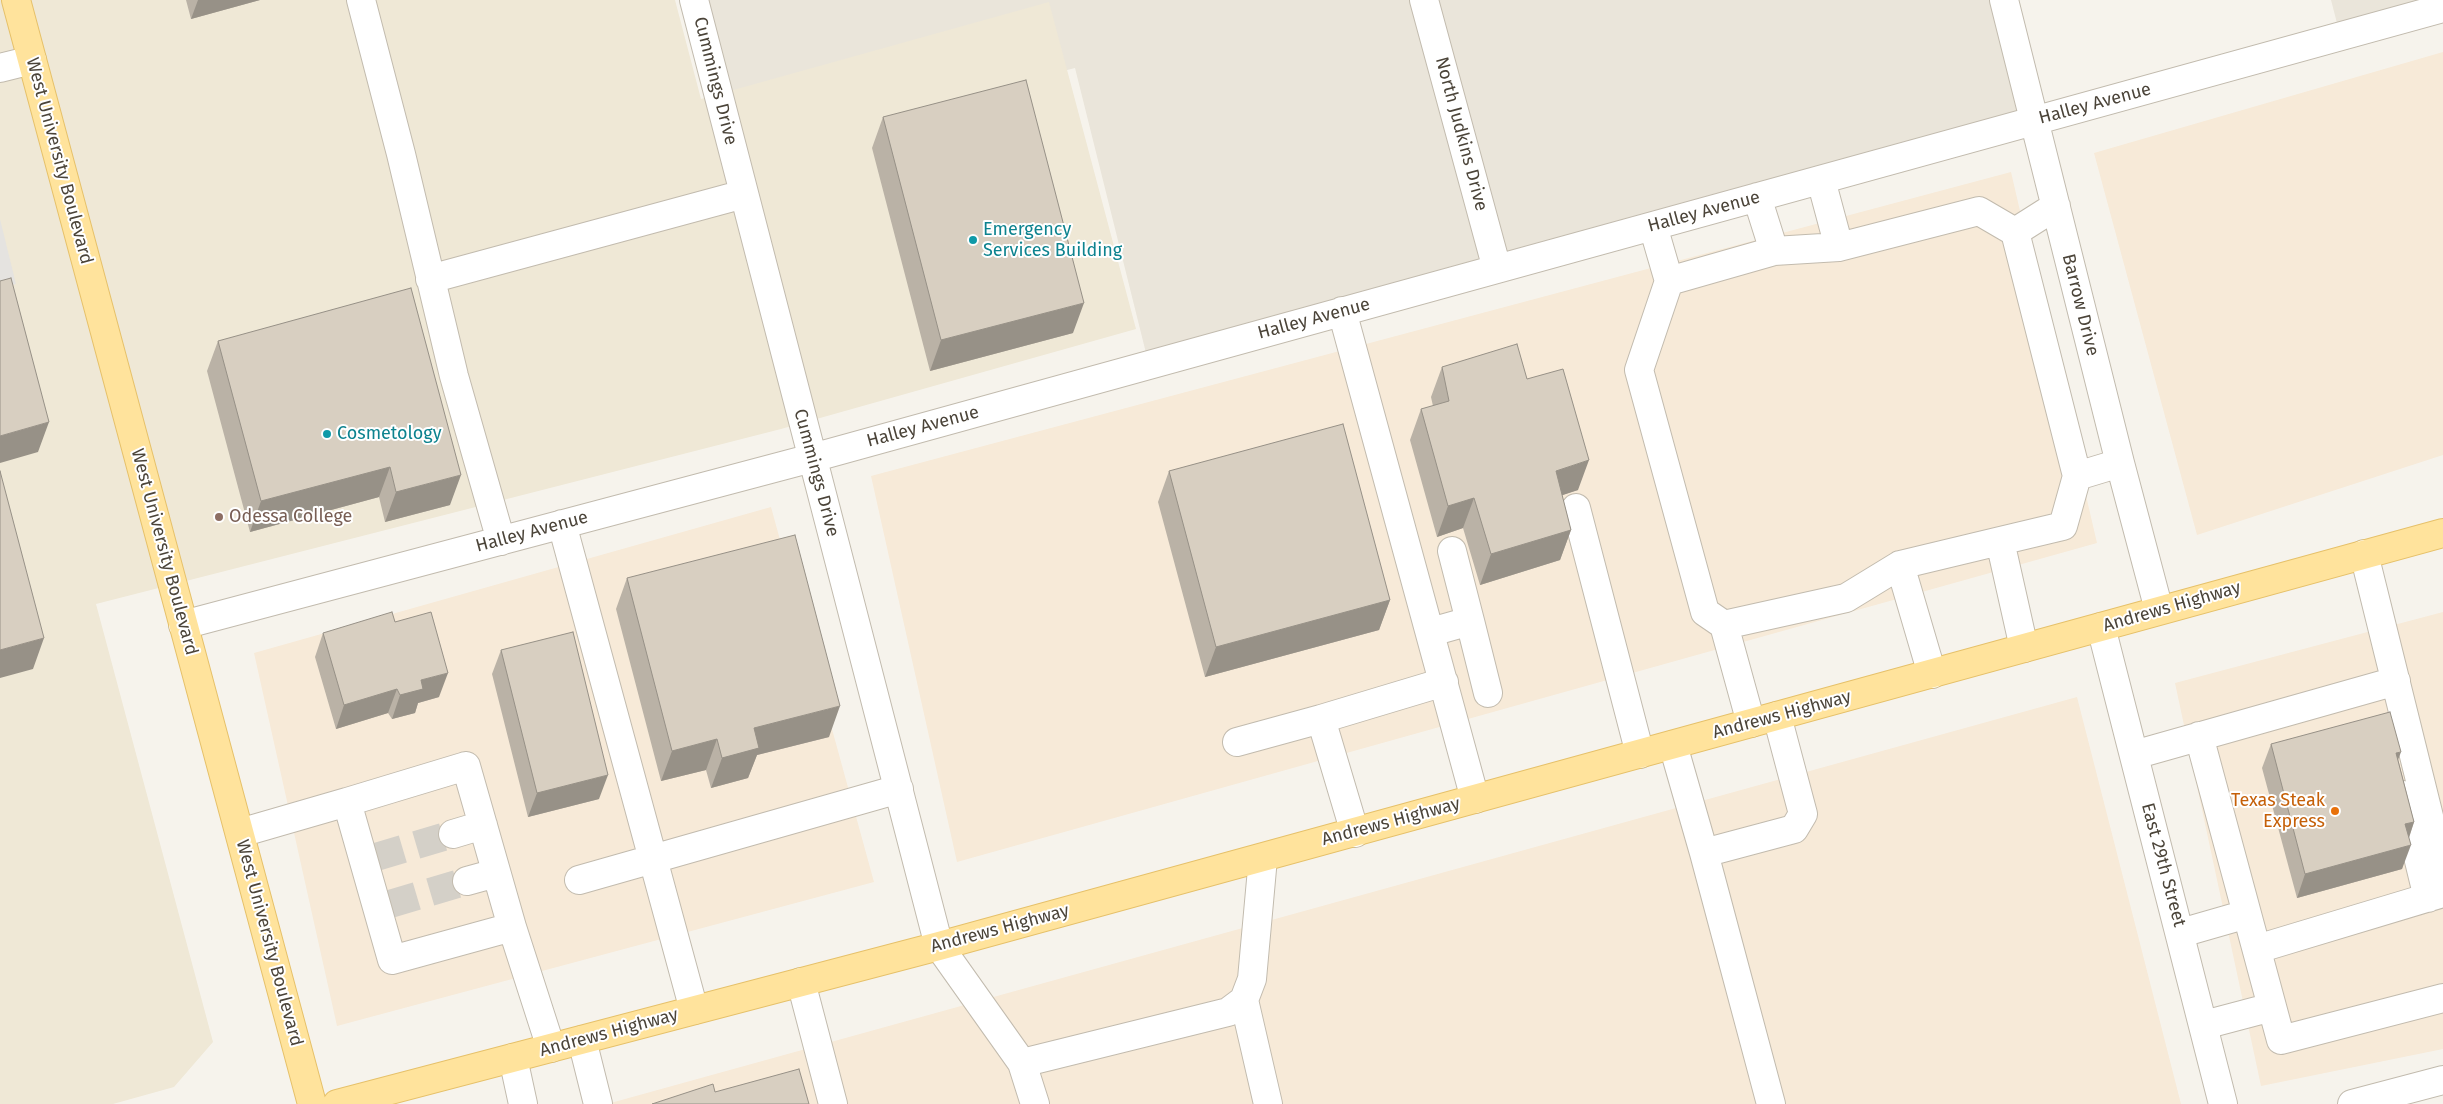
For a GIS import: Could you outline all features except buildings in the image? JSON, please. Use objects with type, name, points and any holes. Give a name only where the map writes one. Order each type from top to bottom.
[{"type":"main road","name":"West University Boulevard","points":[[16,0],[312,1104]]},
{"type":"main road","name":"Andrews Highway","points":[[337,1104],[939,946],[2443,533]]},
{"type":"street","points":[[361,0],[454,376],[501,540]]},
{"type":"street","name":"Cummings Drive","points":[[694,0],[939,946]]},
{"type":"street","name":"North Judkins Drive","points":[[1424,0],[1497,269]]},
{"type":"street","name":"Barrow Drive","points":[[2004,0],[2159,610]]},
{"type":"street","name":"Halley Avenue","points":[[183,625],[812,458],[2443,8]]},
{"type":"street","points":[[0,68],[32,60]]},
{"type":"street","points":[[1821,180],[1839,247]]},
{"type":"street","points":[[430,279],[744,194]]},
{"type":"street","points":[[1757,197],[1774,251]]},
{"type":"street","points":[[2014,232],[2056,206]]},
{"type":"street","points":[[1669,281],[1774,251],[1839,247],[1979,211],[2014,232],[2077,476],[2063,526],[1900,565],[1846,598],[1724,625]]},
{"type":"street","points":[[1653,226],[1669,281],[1639,370],[1705,612],[1724,625],[1803,814],[1794,829],[1704,853]]},
{"type":"street","points":[[1342,312],[1431,632],[1475,799]]},
{"type":"street","points":[[2077,476],[2120,462]]},
{"type":"street","points":[[1576,508],[1640,754]]},
{"type":"street","points":[[562,524],[694,1010]]},
{"type":"street","points":[[2000,540],[2024,648]]},
{"type":"street","points":[[1452,551],[1488,693]]},
{"type":"street","points":[[2364,554],[2443,873]]},
{"type":"street","points":[[1900,565],[1932,674]]},
{"type":"street","points":[[1431,632],[1470,621]]},
{"type":"street","name":"East 29th Street","points":[[2101,627],[2181,933],[2223,1104]]},
{"type":"street","points":[[1237,742],[1444,682]]},
{"type":"street","points":[[2134,754],[2199,736],[2399,692]]},
{"type":"street","points":[[2257,949],[2435,895],[2387,733],[2399,692]]},
{"type":"street","points":[[1321,719],[1355,832]]},
{"type":"street","points":[[2199,736],[2281,1040],[2443,998]]},
{"type":"street","points":[[1673,744],[1771,1104]]},
{"type":"street","points":[[240,833],[466,766],[512,927],[551,1048]]},
{"type":"street","points":[[578,880],[898,789]]},
{"type":"street","points":[[347,802],[370,859],[384,906],[392,960],[512,927]]},
{"type":"street","points":[[453,834],[483,825]]},
{"type":"street","points":[[1022,1063],[1228,1012],[1244,1000],[1252,979],[1263,858]]},
{"type":"street","points":[[467,881],[496,873]]},
{"type":"street","points":[[2181,933],[2247,914]]},
{"type":"street","points":[[939,946],[1022,1063],[1035,1104]]},
{"type":"street","points":[[800,982],[833,1104]]},
{"type":"street","points":[[1244,1000],[1268,1104]]},
{"type":"street","points":[[2204,1025],[2272,1007]]},
{"type":"street","points":[[582,1040],[598,1104]]},
{"type":"street","points":[[513,1058],[523,1104]]},
{"type":"street","points":[[2352,1104],[2443,1080]]},
{"type":"shaded area","name":"Odessa College","points":[[0,0],[675,0],[701,99],[1049,2],[1136,329],[781,429],[96,604],[213,1042],[174,1087],[113,1104],[0,1104]]},
{"type":"shaded area","points":[[699,0],[2015,0],[2044,116],[1146,353],[1075,68],[739,154]]},
{"type":"shaded area","points":[[2331,0],[2443,0],[2338,27]]},
{"type":"shaded area","points":[[2443,52],[2443,455],[2197,535],[2094,153]]},
{"type":"shaded area","points":[[2011,172],[2097,543],[957,862],[871,476]]},
{"type":"shaded area","points":[[0,219],[16,284],[0,288]]},
{"type":"shaded area","points":[[771,507],[874,882],[337,1026],[254,653]]},
{"type":"shaded area","points":[[2443,612],[2443,1049],[2261,1086],[2175,683]]},
{"type":"shaded area","points":[[2077,697],[2181,1104],[607,1104]]},
{"type":"tunnel","points":[[376,857],[453,834]]},
{"type":"tunnel","points":[[390,904],[467,881]]},
{"type":"place","name":"Emergency Services Building","points":[[973,240]]},
{"type":"place","name":"Cosmetology","points":[[327,434]]},
{"type":"place","name":"Odessa College","points":[[219,517]]},
{"type":"place","name":"Texas Steak Express","points":[[2335,811]]}]
